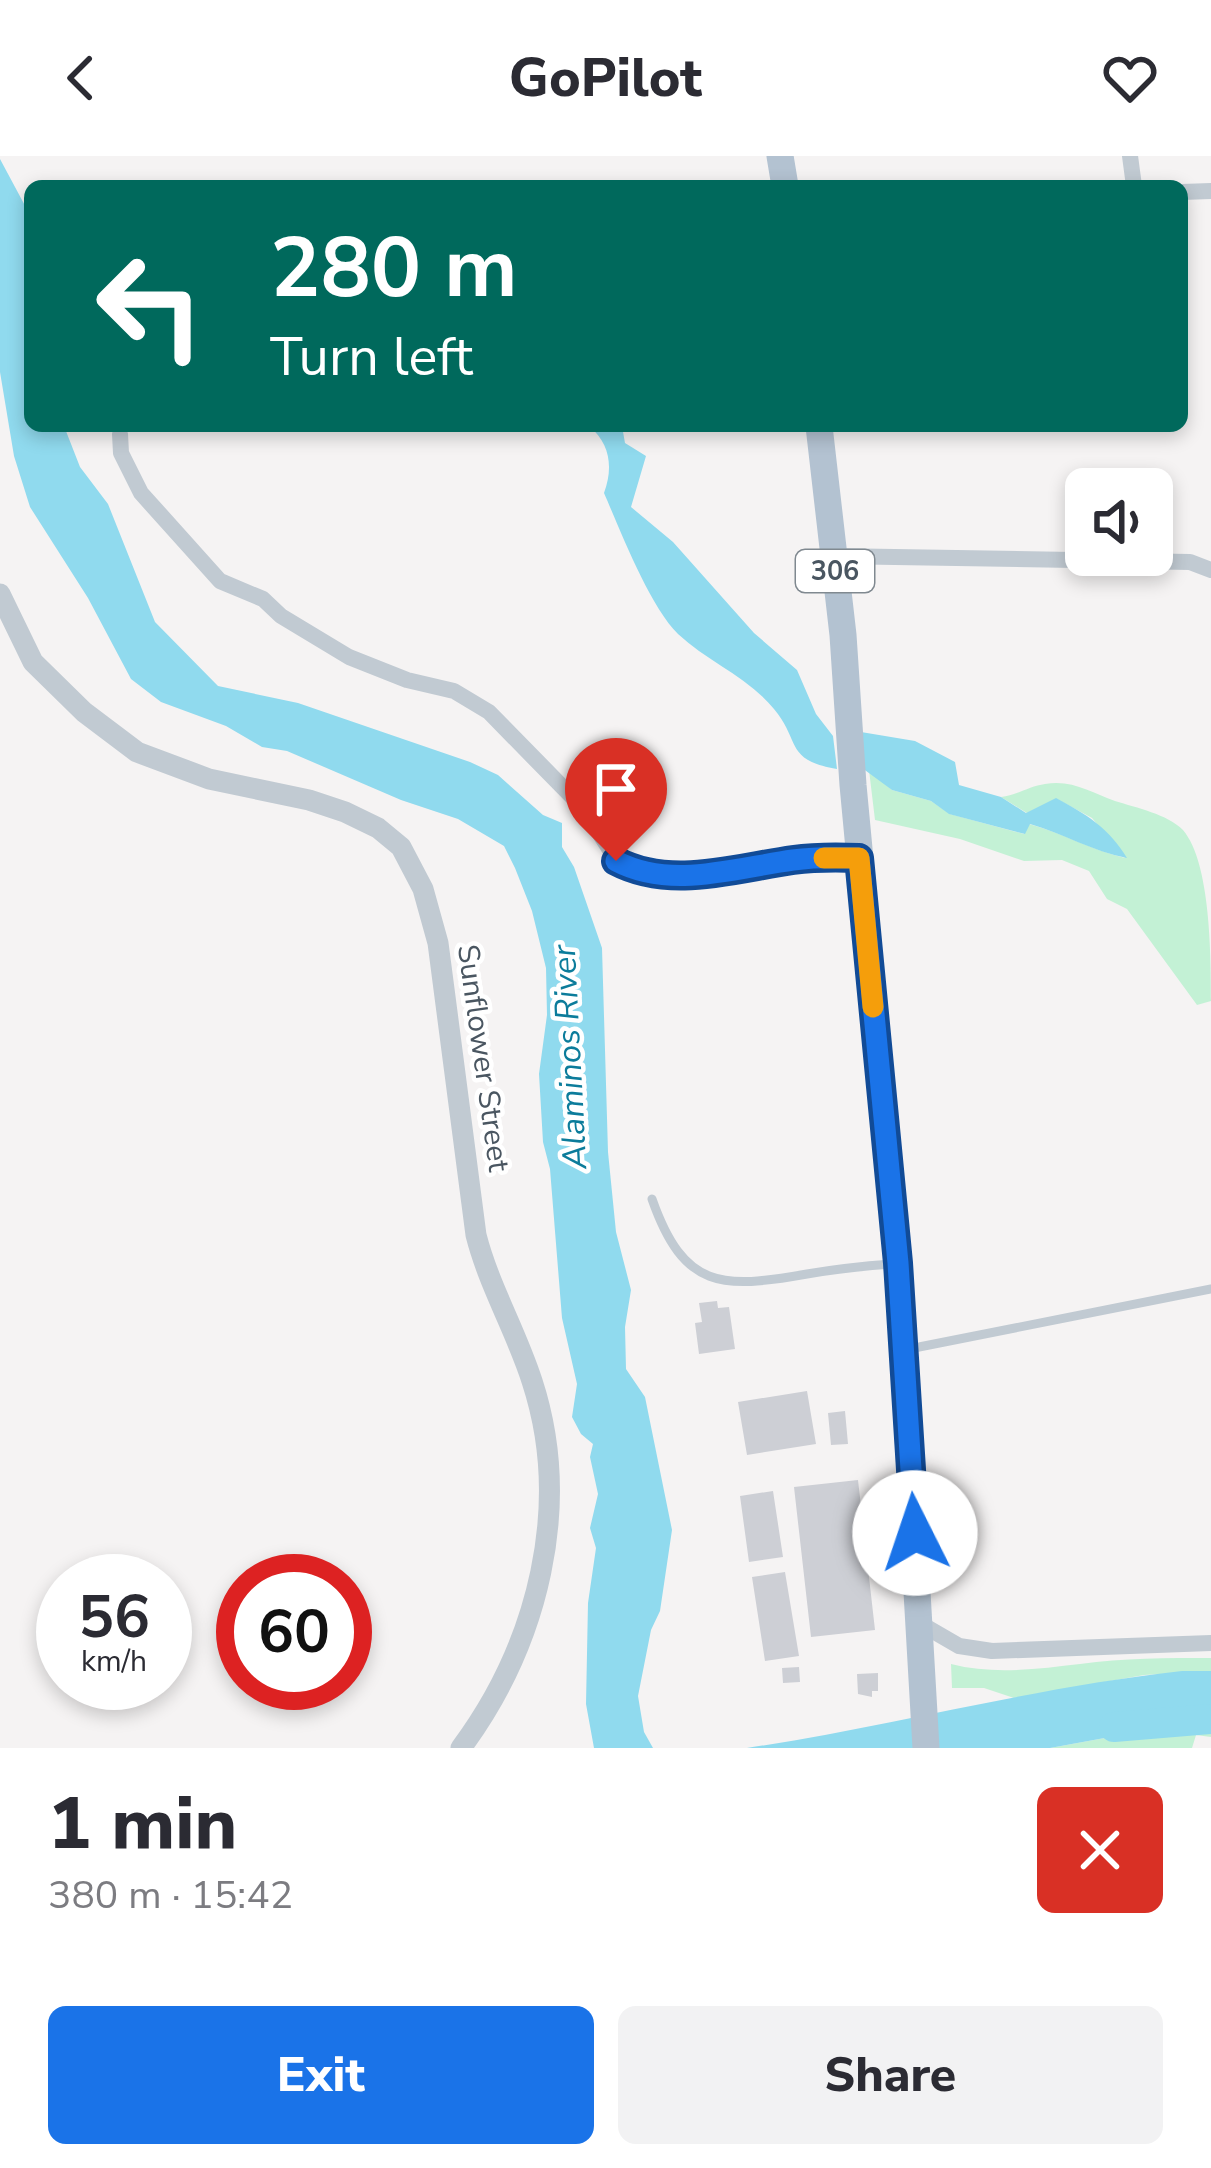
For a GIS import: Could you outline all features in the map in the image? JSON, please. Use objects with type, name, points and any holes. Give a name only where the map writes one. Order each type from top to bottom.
[{"type":"main road","name":"306","points":[[820,432],[898,1263],[926,1748]]},
{"type":"street","points":[[120,434],[121,453],[141,493],[220,581],[263,599],[295,625],[349,657],[406,680],[454,691],[489,712],[584,809],[616,861],[644,873],[691,875],[795,859],[859,858]]},
{"type":"street","points":[[833,556],[1190,562],[1211,570]]},
{"type":"street","name":"Sunflower Street","points":[[0,594],[34,662],[84,712],[136,752],[209,779],[345,812],[378,828],[400,847],[423,890],[438,943],[476,1235],[532,1381],[550,1457],[543,1569],[526,1627],[485,1716],[461,1748]]},
{"type":"street","points":[[921,1624],[959,1646],[992,1651],[1211,1642]]},
{"type":"lane","points":[[652,1198],[664,1234],[680,1254],[716,1280],[748,1284],[898,1263]]},
{"type":"lane","points":[[903,1350],[1211,1289]]},
{"type":"green space","points":[[869,770],[892,790],[931,801],[950,814],[1024,834],[1029,824],[1125,858],[1092,818],[1057,799],[1027,813],[1001,797],[1064,783],[1176,824],[1192,845],[1204,887],[1211,1001],[1197,1005],[1127,909],[1107,899],[1089,871],[1062,860],[1024,861],[960,839],[875,820]]},
{"type":"green space","points":[[1211,1658],[1211,1671],[1144,1675],[1014,1698],[984,1688],[952,1688],[951,1664],[1016,1670],[1129,1659]]},
{"type":"green space","points":[[1211,1713],[1211,1737],[1196,1735],[1192,1748],[1050,1748],[1132,1733],[1161,1720]]},
{"type":"water","points":[[0,159],[24,204],[24,432],[66,432],[80,467],[108,504],[155,622],[218,686],[298,703],[470,762],[498,775],[543,815],[562,823],[562,847],[574,867],[602,948],[608,1152],[616,1232],[631,1290],[625,1327],[626,1369],[645,1397],[672,1530],[660,1611],[651,1630],[638,1696],[644,1732],[653,1748],[594,1748],[586,1704],[588,1603],[596,1548],[590,1528],[598,1494],[590,1457],[593,1444],[572,1417],[577,1384],[562,1318],[550,1169],[543,1142],[539,1074],[547,1015],[546,968],[515,868],[504,846],[458,819],[287,751],[262,747],[226,726],[161,702],[131,679],[88,598],[30,507],[14,456],[0,372]]},
{"type":"water","points":[[594,432],[623,432],[625,443],[646,456],[631,507],[673,542],[754,633],[797,670],[816,714],[833,736],[837,769],[801,754],[764,698],[690,644],[667,621],[636,567],[604,493],[609,475],[602,441]]},
{"type":"water","points":[[855,731],[915,741],[955,762],[959,785],[1001,797],[1026,813],[1056,798],[1096,823],[1127,858],[1030,824],[1025,834],[949,814],[931,801],[892,790],[858,765]]},
{"type":"water","points":[[1211,1671],[1211,1713],[1161,1720],[1132,1733],[1050,1748],[747,1748],[1073,1687]]},
{"type":"building","points":[[717,1301],[718,1308],[729,1307],[735,1349],[699,1354],[695,1323],[702,1322],[699,1303]]},
{"type":"building","points":[[807,1391],[816,1444],[747,1455],[738,1402]]},
{"type":"building","points":[[845,1411],[848,1444],[831,1445],[828,1413]]},
{"type":"building","points":[[858,1480],[875,1630],[811,1637],[794,1487]]},
{"type":"building","points":[[773,1491],[783,1557],[749,1562],[740,1496]]},
{"type":"building","points":[[785,1572],[799,1656],[765,1661],[752,1577]]},
{"type":"building","points":[[799,1667],[800,1682],[783,1683],[782,1668]]},
{"type":"building","points":[[878,1673],[878,1691],[872,1691],[872,1697],[858,1694],[857,1674]]},
{"type":"waterway","name":"Alaminos River","points":[[1114,1727],[1211,1719]]},
{"type":"slow traffic","points":[[824,858],[859,858],[873,1007]]},
{"type":"route","points":[[616,861],[644,873],[691,875],[795,859],[859,858],[898,1263],[915,1533]]}]
